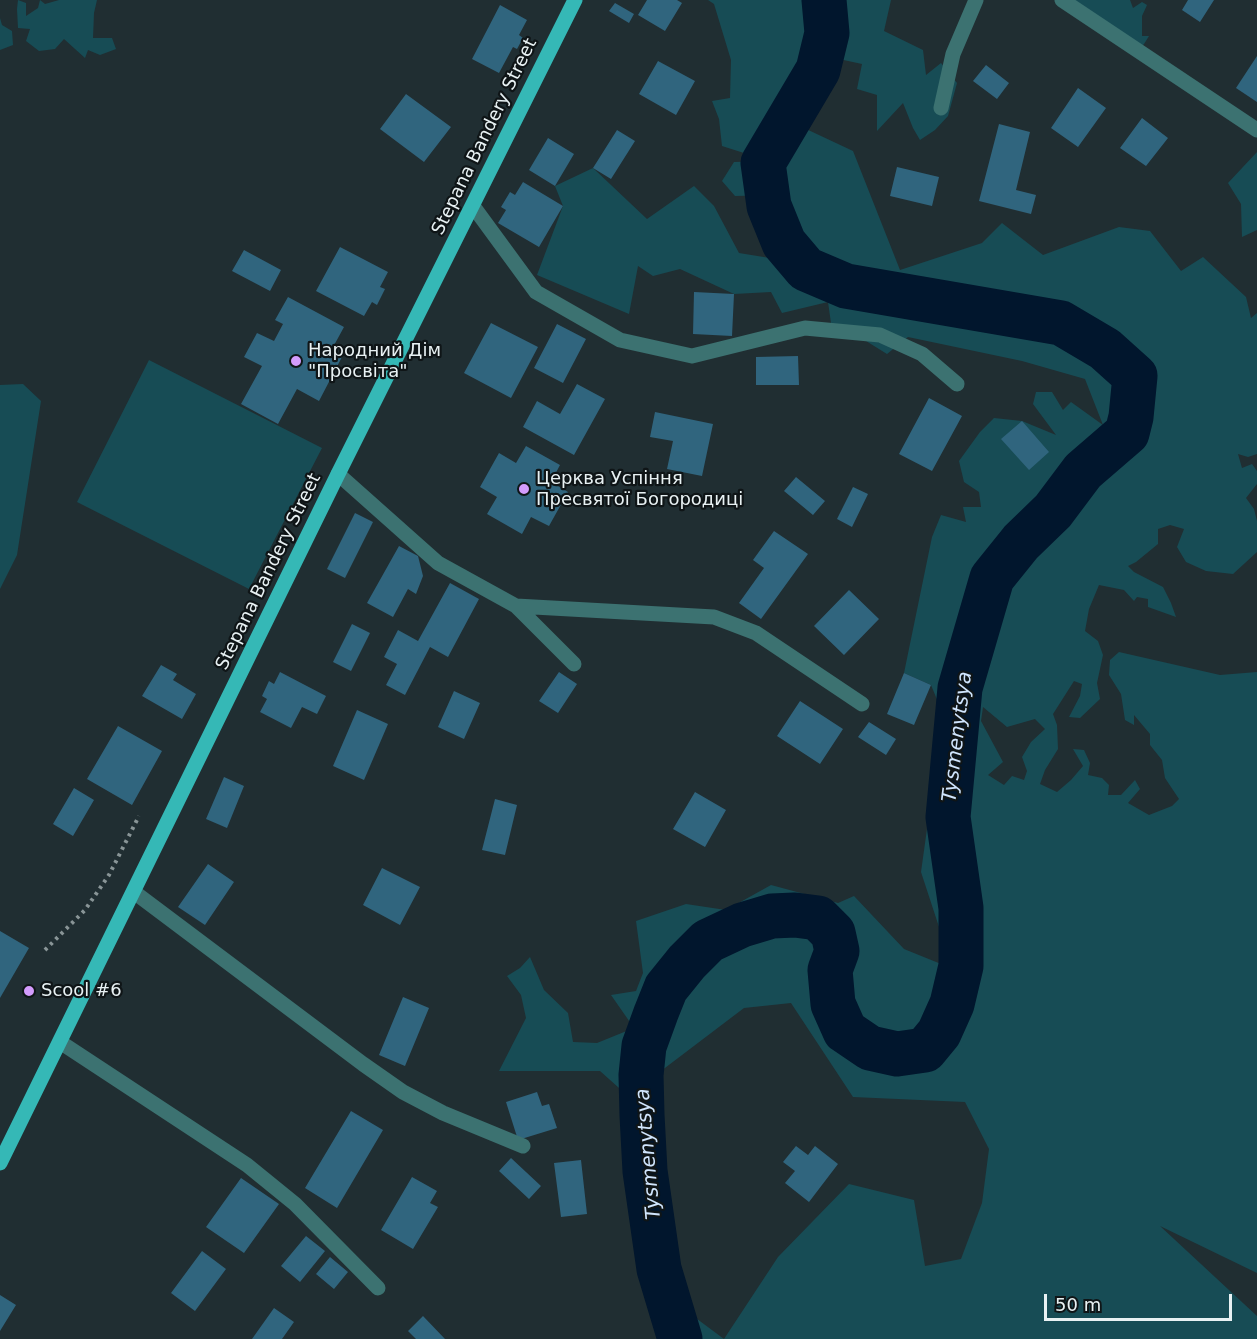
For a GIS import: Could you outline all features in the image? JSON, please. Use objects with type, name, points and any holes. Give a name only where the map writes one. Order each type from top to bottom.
[{"type":"main road","name":"Stepana Bandery Street","points":[[0,1163],[338,474],[575,0]]},
{"type":"street","points":[[941,108],[953,54],[976,0]]},
{"type":"street","points":[[1062,0],[1257,130]]},
{"type":"street","points":[[473,206],[536,292],[620,340],[692,357],[805,328],[880,335],[922,354],[957,384]]},
{"type":"street","points":[[338,474],[438,563],[516,606],[574,664]]},
{"type":"street","points":[[516,606],[714,617],[756,633],[862,704]]},
{"type":"street","points":[[134,892],[363,1064],[404,1092],[443,1113],[523,1146]]},
{"type":"street","points":[[60,1042],[247,1165],[295,1203],[378,1288]]},
{"type":"path","points":[[45,950],[85,910],[109,875],[139,816]]},
{"type":"shaded area","points":[[18,0],[26,3],[26,16],[38,8],[40,0],[45,4],[59,0],[97,0],[93,38],[112,38],[116,49],[100,55],[88,50],[85,58],[64,39],[55,49],[39,51],[26,41],[30,29],[18,28]]},
{"type":"shaded area","points":[[708,0],[891,0],[884,31],[923,50],[926,75],[941,63],[957,83],[948,116],[935,130],[920,140],[903,103],[877,131],[877,95],[857,89],[862,64],[839,59],[804,128],[853,151],[900,270],[982,243],[1002,223],[1043,255],[1119,227],[1150,231],[1181,271],[1203,257],[1246,297],[1251,318],[1257,313],[1257,454],[1248,457],[1238,454],[1242,468],[1252,464],[1257,471],[1257,484],[1246,498],[1254,509],[1257,521],[1257,552],[1233,574],[1206,571],[1186,562],[1177,547],[1184,529],[1170,525],[1158,529],[1158,544],[1128,566],[1134,572],[1163,587],[1176,617],[1148,607],[1148,599],[1137,597],[1134,601],[1124,590],[1099,585],[1089,609],[1085,631],[1098,641],[1103,655],[1097,683],[1100,699],[1080,718],[1069,717],[1080,696],[1082,684],[1074,681],[1053,714],[1057,725],[1058,749],[1045,770],[1040,784],[1057,792],[1083,766],[1073,749],[1084,750],[1090,763],[1088,775],[1102,778],[1109,785],[1108,795],[1121,795],[1135,780],[1140,789],[1128,803],[1149,815],[1172,806],[1179,799],[1165,778],[1162,760],[1150,745],[1150,734],[1134,715],[1134,725],[1125,720],[1121,694],[1109,675],[1110,660],[1119,652],[1220,675],[1257,672],[1257,1273],[1160,1226],[1257,1316],[1257,1339],[724,1339],[778,1257],[849,1184],[914,1200],[925,1266],[961,1259],[982,1203],[989,1149],[965,1102],[853,1097],[791,1003],[744,1008],[628,1096],[600,1071],[499,1071],[526,1018],[521,995],[507,976],[520,968],[530,957],[544,990],[568,1013],[573,1042],[597,1043],[634,1028],[611,995],[636,991],[643,973],[636,921],[686,904],[726,910],[771,885],[838,903],[854,896],[904,949],[946,966],[940,930],[921,872],[943,714],[931,685],[904,673],[932,537],[941,515],[966,522],[963,507],[981,507],[979,492],[964,482],[959,461],[980,432],[994,418],[1022,421],[1056,435],[1033,404],[1036,392],[1052,392],[1063,410],[1071,402],[1103,425],[1085,379],[1022,361],[908,337],[887,354],[831,323],[828,302],[782,313],[771,292],[734,294],[680,269],[653,276],[638,266],[629,314],[537,275],[563,206],[555,186],[593,168],[647,219],[694,186],[714,206],[739,253],[782,260],[776,195],[735,196],[722,181],[734,162],[769,161],[722,146],[719,119],[712,101],[730,98],[731,60],[714,4]],"holes":[[[983,707],[1007,727],[1035,719],[1045,729],[1031,742],[1022,757],[1027,771],[1024,780],[1012,776],[1004,785],[988,775],[1003,762],[981,721]]]},
{"type":"shaded area","points":[[1067,0],[1130,0],[1133,8],[1142,2],[1147,5],[1142,16],[1142,36],[1149,36],[1141,47]]},
{"type":"shaded area","points":[[0,18],[2,25],[12,31],[13,45],[0,50]]},
{"type":"shaded area","points":[[1257,152],[1257,230],[1242,237],[1241,204],[1228,183]]},
{"type":"shaded area","points":[[149,360],[322,448],[249,589],[77,502]]},
{"type":"shaded area","points":[[23,384],[41,401],[17,555],[0,589],[0,385]]},
{"type":"shaded area","points":[[681,1307],[724,1339],[691,1339]]},
{"type":"building","points":[[647,0],[677,0],[682,3],[665,31],[638,15]]},
{"type":"building","points":[[1188,0],[1214,0],[1200,22],[1182,10]]},
{"type":"building","points":[[615,3],[634,14],[629,23],[609,11]]},
{"type":"building","points":[[500,5],[527,20],[519,35],[523,38],[517,49],[513,47],[499,73],[472,59]]},
{"type":"building","points":[[1257,56],[1257,102],[1236,88]]},
{"type":"building","points":[[658,61],[695,81],[676,115],[639,94]]},
{"type":"building","points":[[986,65],[1009,83],[997,99],[973,81]]},
{"type":"building","points":[[1078,88],[1106,108],[1078,147],[1051,128]]},
{"type":"building","points":[[406,94],[451,127],[424,162],[380,129]]},
{"type":"building","points":[[1142,118],[1168,138],[1146,166],[1120,148]]},
{"type":"building","points":[[999,124],[1030,132],[1016,190],[1036,195],[1031,214],[979,201]]},
{"type":"building","points":[[617,130],[635,141],[611,179],[593,168]]},
{"type":"building","points":[[548,138],[574,154],[555,186],[529,170]]},
{"type":"building","points":[[897,167],[939,177],[932,206],[890,196]]},
{"type":"building","points":[[523,182],[563,206],[539,247],[498,223],[506,210],[501,207],[510,192],[515,195]]},
{"type":"building","points":[[340,247],[388,272],[380,287],[385,289],[377,305],[372,302],[364,316],[316,291]]},
{"type":"building","points":[[244,250],[281,270],[270,291],[232,271]]},
{"type":"building","points":[[694,292],[734,294],[732,336],[693,334]]},
{"type":"building","name":"Народний Дім \"Просвіта\"","points":[[288,297],[344,327],[332,349],[343,355],[319,401],[297,389],[278,424],[241,404],[262,366],[244,357],[257,333],[274,341],[283,324],[275,320]]},
{"type":"building","points":[[491,323],[538,347],[511,398],[464,373]]},
{"type":"building","points":[[557,324],[586,339],[563,383],[534,368]]},
{"type":"building","points":[[798,356],[799,385],[756,385],[756,357]]},
{"type":"building","points":[[577,384],[605,399],[574,455],[523,427],[537,401],[560,414]]},
{"type":"building","points":[[929,398],[962,416],[932,471],[899,454]]},
{"type":"building","points":[[655,412],[713,424],[702,476],[667,469],[673,441],[650,437]]},
{"type":"building","points":[[1022,421],[1049,452],[1029,470],[1001,439]]},
{"type":"building","name":"Церква Успіння Пресвятої Богородиці","points":[[526,446],[560,465],[551,482],[568,492],[549,526],[531,517],[522,534],[487,514],[497,497],[480,487],[499,453],[516,463]]},
{"type":"building","points":[[796,477],[825,501],[813,515],[784,491]]},
{"type":"building","points":[[853,487],[868,494],[852,527],[837,519]]},
{"type":"building","points":[[355,513],[373,522],[345,578],[327,569]]},
{"type":"building","points":[[774,531],[808,554],[761,619],[739,603],[764,568],[753,560]]},
{"type":"building","points":[[399,546],[418,556],[423,576],[416,594],[408,589],[393,617],[367,603]]},
{"type":"building","points":[[450,583],[479,599],[448,657],[430,647],[405,695],[386,685],[397,664],[384,657],[398,630],[418,641]]},
{"type":"building","points":[[849,590],[879,619],[844,655],[814,626]]},
{"type":"building","points":[[352,624],[370,633],[351,671],[333,662]]},
{"type":"building","points":[[161,665],[177,674],[173,680],[196,694],[182,719],[142,696]]},
{"type":"building","points":[[280,672],[326,696],[317,714],[302,707],[291,728],[260,712],[267,699],[262,696],[269,681],[274,684]]},
{"type":"building","points":[[559,672],[577,684],[558,713],[539,701]]},
{"type":"building","points":[[904,673],[931,685],[914,725],[887,714]]},
{"type":"building","points":[[454,691],[480,703],[464,739],[438,727]]},
{"type":"building","points":[[800,701],[843,729],[820,764],[777,736]]},
{"type":"building","points":[[357,710],[388,724],[364,780],[333,766]]},
{"type":"building","points":[[869,722],[896,739],[886,755],[858,737]]},
{"type":"building","points":[[118,726],[162,751],[132,805],[87,779]]},
{"type":"building","points":[[224,777],[244,786],[227,828],[206,819]]},
{"type":"building","points":[[74,788],[94,800],[73,836],[53,824]]},
{"type":"building","points":[[695,792],[726,810],[705,847],[673,829]]},
{"type":"building","points":[[495,799],[517,805],[505,855],[482,850]]},
{"type":"building","points":[[208,864],[234,882],[205,925],[178,907]]},
{"type":"building","points":[[382,868],[420,887],[400,925],[363,905]]},
{"type":"building","points":[[0,931],[29,948],[0,998]]},
{"type":"building","points":[[403,997],[429,1008],[405,1066],[379,1055]]},
{"type":"building","points":[[537,1092],[542,1106],[549,1104],[557,1128],[518,1140],[506,1102]]},
{"type":"building","points":[[351,1111],[383,1130],[337,1208],[305,1188]]},
{"type":"building","points":[[796,1146],[808,1155],[815,1146],[838,1164],[809,1202],[785,1183],[795,1171],[783,1162]]},
{"type":"building","points":[[511,1158],[541,1186],[529,1199],[499,1171]]},
{"type":"building","points":[[581,1160],[587,1214],[561,1217],[554,1163]]},
{"type":"building","points":[[412,1177],[437,1191],[430,1203],[438,1207],[413,1249],[381,1230]]},
{"type":"building","points":[[241,1178],[279,1204],[244,1253],[206,1227]]},
{"type":"building","points":[[306,1236],[325,1251],[300,1282],[281,1266]]},
{"type":"building","points":[[202,1251],[226,1269],[195,1311],[171,1293]]},
{"type":"building","points":[[330,1257],[348,1272],[334,1289],[316,1274]]},
{"type":"building","points":[[0,1295],[16,1305],[0,1331]]},
{"type":"building","points":[[274,1308],[294,1322],[282,1339],[252,1339]]},
{"type":"building","points":[[423,1316],[445,1339],[416,1339],[408,1331]]},
{"type":"waterway","name":"Tysmenytsya","points":[[680,1339],[659,1269],[645,1171],[642,1115],[641,1075],[644,1046],[666,988],[708,941],[742,925],[772,916],[795,915],[818,918],[833,933],[837,951],[830,970],[833,1004],[845,1031],[870,1048],[897,1054],[925,1050],[939,1033],[952,1004],[961,966],[961,908],[948,817],[960,688],[992,578],[1021,542],[1053,511],[1083,471],[1127,433],[1131,417],[1135,376],[1105,349],[1061,323],[846,286],[806,269],[784,243],[769,206],[763,163],[818,70],[827,33],[824,0]]},
{"type":"place","name":"Народний Дім \"Просвіта\"","points":[[296,361]]},
{"type":"place","name":"Церква Успіння Пресвятої Богородиці","points":[[524,489]]},
{"type":"place","name":"Scool #6","points":[[29,991]]}]
